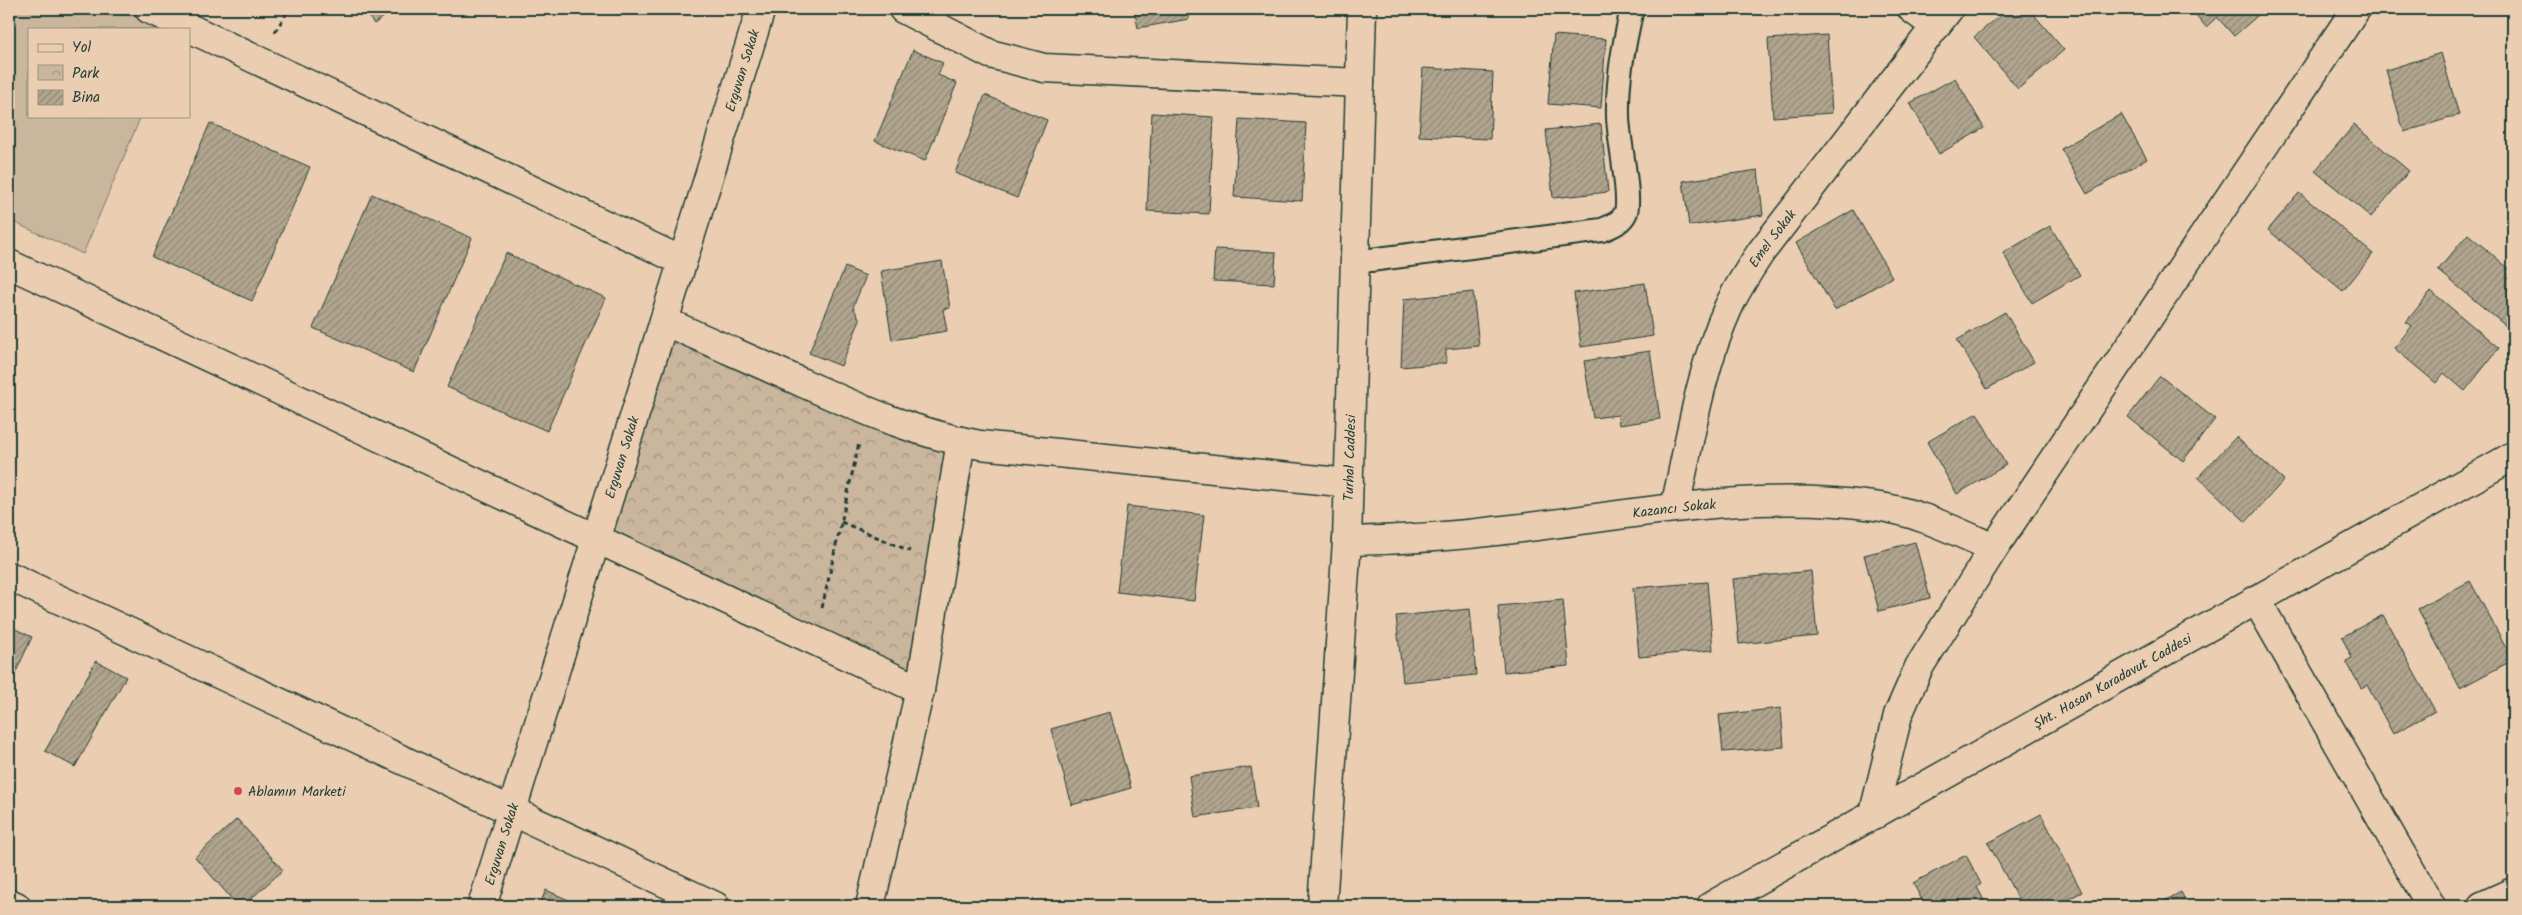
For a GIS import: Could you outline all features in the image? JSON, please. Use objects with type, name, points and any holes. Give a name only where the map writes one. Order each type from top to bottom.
[{"type":"street","points":[[149,9],[189,28]]},
{"type":"street","name":"Erguvan Sokak","points":[[482,906],[513,813],[761,9]]},
{"type":"street","points":[[903,9],[990,54],[1044,68],[1360,83]]},
{"type":"street","name":"Turhal Caddesi","points":[[1322,906],[1347,541],[1362,9]]},
{"type":"street","points":[[1912,9],[1942,18]]},
{"type":"street","points":[[1873,816],[1898,715],[1919,667],[1994,548],[2356,9]]},
{"type":"street","name":"Emel Sokak","points":[[1675,508],[1708,364],[1728,307],[1743,279],[1761,252],[1942,18]]},
{"type":"street","points":[[190,28],[682,261]]},
{"type":"street","points":[[9,264],[920,690]]},
{"type":"street","points":[[664,321],[867,411],[910,428],[961,441],[1349,483]]},
{"type":"street","points":[[870,906],[920,690],[961,441]]},
{"type":"street","name":"Şht. Hasan Karadavut Caddesi","points":[[1711,906],[2257,602],[2513,456]]},
{"type":"street","name":"Kazancı Sokak","points":[[1347,541],[1411,540],[1512,530],[1675,508],[1784,500],[1874,506],[1908,513],[1940,524],[1994,548]]},
{"type":"street","points":[[9,576],[715,906]]},
{"type":"street","points":[[2257,602],[2431,906]]},
{"type":"street","points":[[2482,906],[2513,892]]},
{"type":"street","points":[[9,903],[16,906]]},
{"type":"lane","points":[[1355,262],[1602,230],[1614,226],[1626,211],[1618,116],[1621,54],[1632,9]]},
{"type":"path","points":[[815,640],[867,411]]},
{"type":"path","points":[[841,522],[940,564]]},
{"type":"green space","points":[[9,9],[163,9],[177,28],[28,28],[28,118],[140,118],[83,254],[9,220]]},
{"type":"green space","points":[[664,321],[950,439],[920,690],[597,539]]},
{"type":"building","points":[[363,9],[395,9],[374,24]]},
{"type":"building","points":[[1134,9],[1187,9],[1189,19],[1138,28]]},
{"type":"building","points":[[2008,9],[2029,9],[2064,50],[2018,89],[1974,37]]},
{"type":"building","points":[[2191,9],[2265,9],[2234,36],[2217,17],[2206,27]]},
{"type":"building","points":[[1554,35],[1606,39],[1601,108],[1548,104]]},
{"type":"building","points":[[1827,35],[1832,113],[1773,117],[1768,39]]},
{"type":"building","points":[[913,50],[943,63],[938,75],[957,83],[925,161],[875,141]]},
{"type":"building","points":[[2441,53],[2459,115],[2404,132],[2386,70]]},
{"type":"building","points":[[1423,68],[1493,72],[1490,139],[1419,136]]},
{"type":"building","points":[[1955,78],[1984,128],[1939,154],[1910,103]]},
{"type":"building","points":[[985,95],[1047,120],[1017,198],[955,173]]},
{"type":"building","points":[[1152,113],[1214,117],[1209,214],[1147,211]]},
{"type":"building","points":[[2121,114],[2147,159],[2087,194],[2061,149]]},
{"type":"building","points":[[1239,119],[1306,123],[1302,201],[1234,197]]},
{"type":"building","points":[[210,123],[310,167],[252,301],[152,257]]},
{"type":"building","points":[[1601,124],[1608,192],[1553,198],[1546,130]]},
{"type":"building","points":[[2354,125],[2409,171],[2371,217],[2315,171]]},
{"type":"building","points":[[1758,170],[1763,215],[1689,226],[1683,181]]},
{"type":"building","points":[[2299,193],[2373,254],[2343,291],[2268,230]]},
{"type":"building","points":[[372,194],[472,238],[414,372],[313,328]]},
{"type":"building","points":[[1853,210],[1892,277],[1835,310],[1796,243]]},
{"type":"building","points":[[2050,226],[2080,275],[2032,303],[2003,253]]},
{"type":"building","points":[[2468,234],[2513,272],[2513,332],[2438,270]]},
{"type":"building","points":[[1215,249],[1276,252],[1274,284],[1213,281]]},
{"type":"building","points":[[506,253],[606,298],[547,431],[447,387]]},
{"type":"building","points":[[942,261],[950,308],[943,309],[947,331],[892,340],[881,271]]},
{"type":"building","points":[[845,267],[866,276],[853,307],[860,320],[841,366],[809,353]]},
{"type":"building","points":[[1645,283],[1653,336],[1581,347],[1574,293]]},
{"type":"building","points":[[2431,291],[2499,348],[2465,391],[2444,373],[2436,383],[2394,348],[2412,326],[2406,322]]},
{"type":"building","points":[[1473,292],[1479,346],[1446,349],[1446,363],[1401,367],[1404,299]]},
{"type":"building","points":[[2005,312],[2034,362],[1987,389],[1957,340]]},
{"type":"building","points":[[1650,351],[1660,419],[1619,425],[1618,415],[1593,418],[1584,361]]},
{"type":"building","points":[[2160,376],[2215,419],[2183,461],[2128,417]]},
{"type":"building","points":[[1977,413],[2006,465],[1957,494],[1927,442]]},
{"type":"building","points":[[2236,437],[2284,480],[2246,522],[2198,477]]},
{"type":"building","points":[[1127,506],[1204,515],[1194,601],[1117,592]]},
{"type":"building","points":[[1915,542],[1930,598],[1879,611],[1864,555]]},
{"type":"building","points":[[1811,571],[1817,636],[1739,644],[1733,579]]},
{"type":"building","points":[[2470,581],[2513,660],[2460,688],[2418,609]]},
{"type":"building","points":[[1707,582],[1713,650],[1639,657],[1633,588]]},
{"type":"building","points":[[1563,600],[1569,666],[1504,672],[1498,606]]},
{"type":"building","points":[[1470,609],[1476,675],[1403,682],[1396,616]]},
{"type":"building","points":[[2383,615],[2435,711],[2393,734],[2367,685],[2361,688],[2346,661],[2352,658],[2342,637]]},
{"type":"building","points":[[9,626],[32,637],[9,687]]},
{"type":"building","points":[[96,661],[126,677],[75,767],[45,751]]},
{"type":"building","points":[[1781,708],[1784,747],[1723,752],[1719,715]]},
{"type":"building","points":[[1110,712],[1131,788],[1072,805],[1051,729]]},
{"type":"building","points":[[1251,767],[1257,808],[1195,817],[1189,776]]},
{"type":"building","points":[[2041,814],[2082,892],[2055,906],[2022,906],[1988,843]]},
{"type":"building","points":[[237,819],[283,870],[243,906],[238,906],[195,857]]},
{"type":"building","points":[[1966,855],[1981,884],[1977,887],[1987,906],[1925,906],[1913,883]]},
{"type":"building","points":[[546,890],[582,906],[539,906]]},
{"type":"building","points":[[2181,892],[2188,906],[2155,906]]},
{"type":"place","name":"Ablamın Marketi","points":[[238,791]]}]
